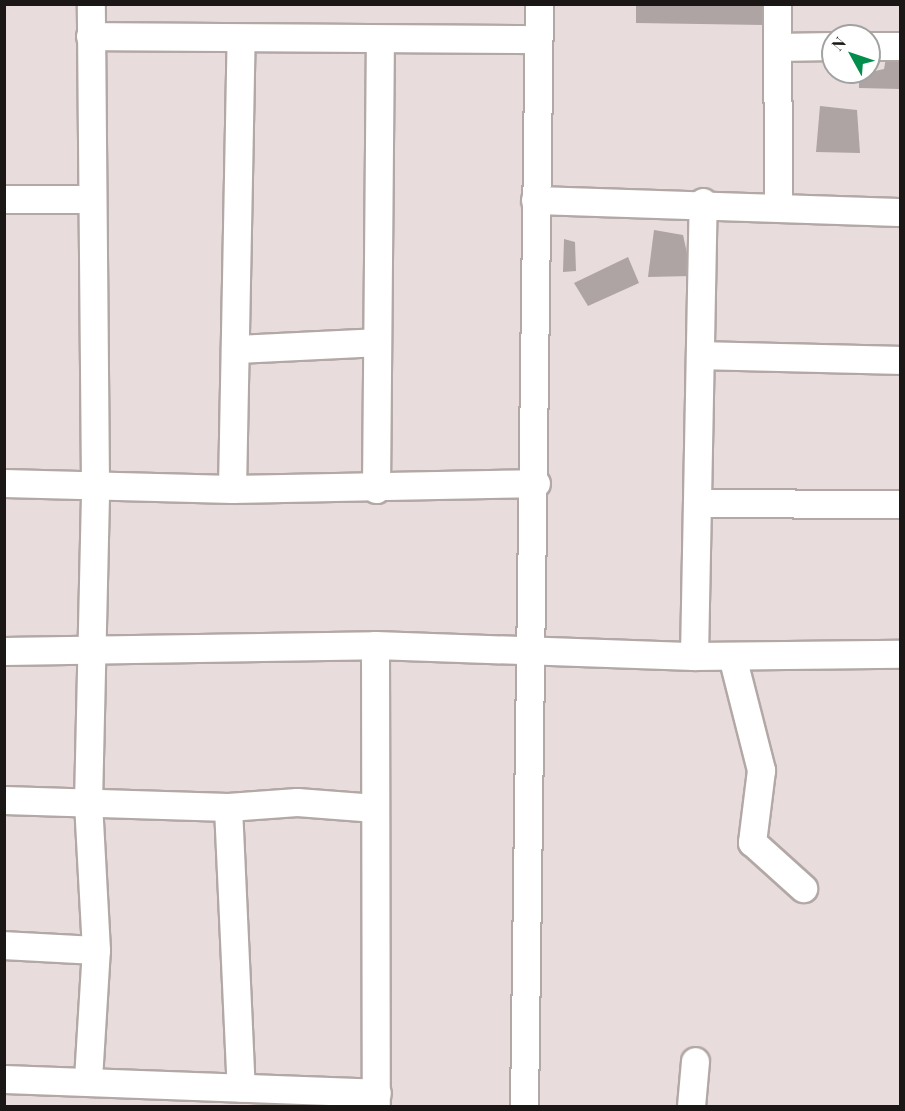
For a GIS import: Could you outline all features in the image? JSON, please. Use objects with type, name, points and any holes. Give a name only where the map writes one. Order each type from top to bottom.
[{"type":"street","points":[[88,1079],[96,950],[88,804],[95,484],[91,4]]},
{"type":"street","points":[[524,1107],[528,649],[536,483],[535,200],[539,4]]},
{"type":"street","points":[[777,4],[778,206]]},
{"type":"street","points":[[90,36],[538,39]]},
{"type":"street","points":[[232,489],[241,38]]},
{"type":"street","points":[[376,489],[380,39]]},
{"type":"street","points":[[777,47],[821,46]]},
{"type":"street","points":[[881,46],[900,46]]},
{"type":"street","points":[[4,199],[92,199]]},
{"type":"street","points":[[535,200],[703,202],[900,212]]},
{"type":"street","points":[[694,656],[703,202]]},
{"type":"street","points":[[235,350],[377,342]]},
{"type":"street","points":[[700,355],[900,360]]},
{"type":"street","points":[[4,483],[232,489],[376,489],[536,483]]},
{"type":"street","points":[[697,503],[900,504]]},
{"type":"street","points":[[4,1079],[88,1079],[241,1088],[376,1100],[375,645]]},
{"type":"street","points":[[4,651],[91,652],[375,645],[694,656],[900,654]]},
{"type":"street","points":[[732,656],[760,770],[752,842],[803,888]]},
{"type":"street","points":[[4,800],[228,807],[297,802],[375,808]]},
{"type":"street","points":[[228,807],[241,1088]]},
{"type":"street","points":[[4,945],[96,950]]},
{"type":"street","points":[[691,1107],[695,1061]]},
{"type":"building","points":[[636,4],[767,4],[769,25],[636,23]]},
{"type":"building","points":[[886,58],[900,58],[900,89],[859,88],[859,84],[881,84],[881,70],[884,69]]},
{"type":"building","points":[[820,106],[857,110],[860,153],[816,152]]},
{"type":"building","points":[[654,230],[683,235],[692,276],[648,277]]},
{"type":"building","points":[[564,239],[575,242],[576,271],[563,272]]},
{"type":"building","points":[[628,257],[639,283],[588,306],[574,283]]}]
